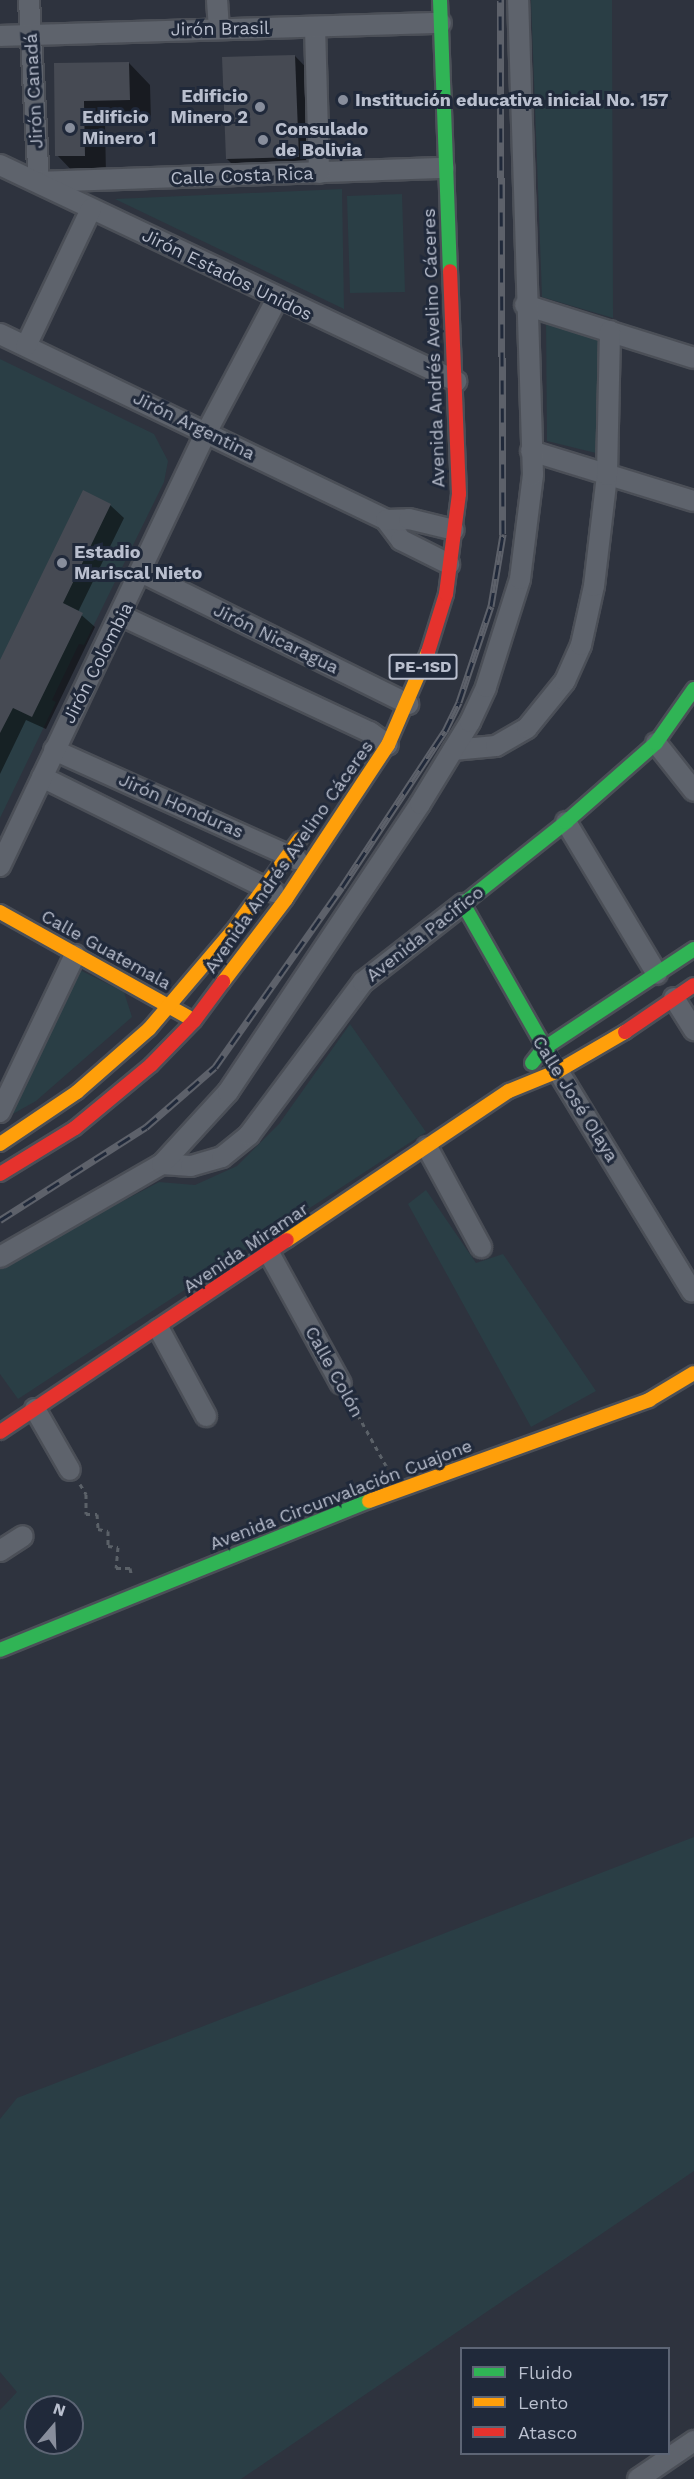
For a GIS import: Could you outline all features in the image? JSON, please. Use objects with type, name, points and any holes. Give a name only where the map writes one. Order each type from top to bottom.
[{"type":"main road","name":"Avenida Andrés Avelino Cáceres","points":[[428,575],[442,521],[459,494],[456,381],[431,168],[441,23],[440,0]]},
{"type":"main road","name":"Avenida Andrés Avelino Cáceres","points":[[433,350],[434,379]]},
{"type":"main road","name":"Avenida Andrés Avelino Cáceres","points":[[0,1174],[75,1128],[151,1065],[194,1021],[286,899],[388,745],[408,704],[440,617],[449,564],[442,521]]},
{"type":"main road","name":"Avenida Pacifico","points":[[463,903],[566,822],[656,743],[675,721],[694,689]]},
{"type":"main road","name":"Avenida Andrés Avelino Cáceres","points":[[0,1144],[77,1092],[171,1006],[265,887],[309,826]]},
{"type":"main road","name":"Calle José Olaya","points":[[463,903],[543,1050],[558,1071]]},
{"type":"main road","name":"Calle Guatemala","points":[[0,912],[171,1006],[194,1021]]},
{"type":"main road","name":"Avenida Miramar","points":[[509,1091],[543,1050],[694,949]]},
{"type":"main road","name":"Avenida Miramar","points":[[0,1432],[159,1329],[509,1091],[558,1071],[694,985]]},
{"type":"main road","name":"Avenida Circunvalación Cuajone","points":[[0,1650],[288,1531],[649,1400],[694,1373]]},
{"type":"street","name":"Jirón Canadá","points":[[29,0],[39,182]]},
{"type":"street","points":[[217,0],[219,28]]},
{"type":"street","points":[[0,1257],[162,1164],[228,1092],[453,750],[486,687],[511,613],[531,510],[518,0]]},
{"type":"street","name":"Jirón Brasil","points":[[0,36],[441,23]]},
{"type":"street","points":[[315,27],[319,173]]},
{"type":"street","name":"Jirón Estados Unidos","points":[[0,165],[277,299],[434,379],[456,381]]},
{"type":"street","name":"Calle Costa Rica","points":[[39,182],[431,168]]},
{"type":"street","points":[[26,346],[91,208]]},
{"type":"street","name":"Jirón Colombia","points":[[0,866],[54,750],[143,573],[207,431],[277,299]]},
{"type":"street","points":[[525,305],[694,358]]},
{"type":"street","points":[[453,750],[496,746],[526,728],[565,681],[580,645],[594,586],[607,475],[610,331]]},
{"type":"street","name":"Jirón Argentina","points":[[0,334],[207,431],[386,520],[401,540],[449,564]]},
{"type":"street","points":[[531,451],[694,501]]},
{"type":"street","name":"Jirón Argentina","points":[[386,520],[442,521]]},
{"type":"street","name":"Jirón Nicaragua","points":[[143,573],[408,704]]},
{"type":"street","points":[[122,616],[370,732],[388,745]]},
{"type":"street","points":[[656,743],[693,789]]},
{"type":"street","name":"Jirón Honduras","points":[[54,750],[288,854],[307,866]]},
{"type":"street","name":"Jirón Honduras","points":[[42,777],[286,899]]},
{"type":"street","points":[[566,822],[657,974]]},
{"type":"street","name":"Avenida Pacifico","points":[[162,1164],[191,1166],[222,1157],[249,1135],[363,982],[463,903]]},
{"type":"street","points":[[0,1112],[75,955]]},
{"type":"street","points":[[674,998],[694,1030]]},
{"type":"street","name":"Calle José Olaya","points":[[558,1071],[692,1291]]},
{"type":"street","points":[[427,1147],[481,1246]]},
{"type":"street","name":"Calle Colón","points":[[270,1253],[341,1384]]},
{"type":"street","points":[[159,1329],[206,1416]]},
{"type":"street","points":[[35,1409],[70,1470]]},
{"type":"street","points":[[0,1551],[23,1536]]},
{"type":"street","points":[[638,2479],[694,2442]]},
{"type":"path","name":"Calle Colón","points":[[341,1384],[400,1490]]},
{"type":"path","points":[[70,1470],[86,1494],[86,1514],[97,1514],[98,1529],[108,1531],[108,1546],[118,1547],[116,1568],[130,1568],[131,1596]]},
{"type":"shaded area","points":[[531,0],[612,0],[613,318],[542,297]]},
{"type":"shaded area","points":[[342,189],[344,309],[115,199]]},
{"type":"shaded area","points":[[402,194],[405,292],[350,293],[347,196]]},
{"type":"shaded area","points":[[546,320],[599,336],[600,454],[547,441]]},
{"type":"shaded area","name":"Estadio Mariscal Nieto","points":[[0,359],[154,434],[168,461],[164,482],[84,645],[79,644],[52,700],[56,702],[0,818]]},
{"type":"shaded area","points":[[80,970],[124,992],[132,1017],[36,1101],[11,1115]]},
{"type":"shaded area","points":[[350,1024],[426,1132],[18,1399],[0,1374],[0,1266],[159,1182],[195,1185],[237,1166],[279,1124]]},
{"type":"shaded area","points":[[426,1190],[476,1263],[503,1254],[596,1391],[531,1427],[408,1204]]},
{"type":"shaded area","points":[[694,1837],[694,2171],[241,2479],[0,2479],[0,2410],[17,2392],[0,2372],[0,2119],[17,2098]]},
{"type":"building","name":"Edificio Minero 2","points":[[295,55],[299,157],[226,159],[222,57]]},
{"type":"building","name":"Edificio Minero 1","points":[[129,62],[130,100],[84,101],[85,156],[55,156],[54,63]]},
{"type":"building","points":[[83,490],[111,504],[63,603],[83,613],[32,717],[13,708],[0,733],[0,660]]},
{"type":"railway","points":[[0,1220],[146,1127],[215,1067],[342,887],[445,731],[459,702],[491,606],[503,534],[500,0]]},
{"type":"traffic: fast","points":[[440,0],[450,271]]},
{"type":"traffic: fast","points":[[558,1071],[463,904],[566,822],[656,743],[694,689]]},
{"type":"traffic: fast","points":[[532,1063],[543,1049],[694,949]]},
{"type":"traffic: fast","points":[[0,1650],[369,1501]]},
{"type":"traffic: slow","points":[[223,982],[286,899],[388,745],[428,652]]},
{"type":"traffic: slow","points":[[0,1144],[77,1092],[149,1029],[235,928],[300,839]]},
{"type":"traffic: slow","points":[[0,912],[188,1017]]},
{"type":"traffic: slow","points":[[287,1240],[509,1091],[558,1071],[625,1032]]},
{"type":"traffic: slow","points":[[369,1501],[649,1400],[694,1373]]},
{"type":"traffic: jam","points":[[428,652],[446,594],[459,494],[450,271]]},
{"type":"traffic: jam","points":[[0,1174],[75,1128],[151,1065],[194,1021],[223,982]]},
{"type":"traffic: jam","points":[[625,1032],[694,985]]},
{"type":"traffic: jam","points":[[0,1432],[287,1240]]},
{"type":"place","name":"Institución educativa inicial No. 157","points":[[343,100]]},
{"type":"place","name":"Edificio Minero 2","points":[[260,107]]},
{"type":"place","name":"Edificio Minero 1","points":[[70,128]]},
{"type":"place","name":"Consulado de Bolivia","points":[[263,140]]},
{"type":"place","name":"Estadio Mariscal Nieto","points":[[62,563]]}]
